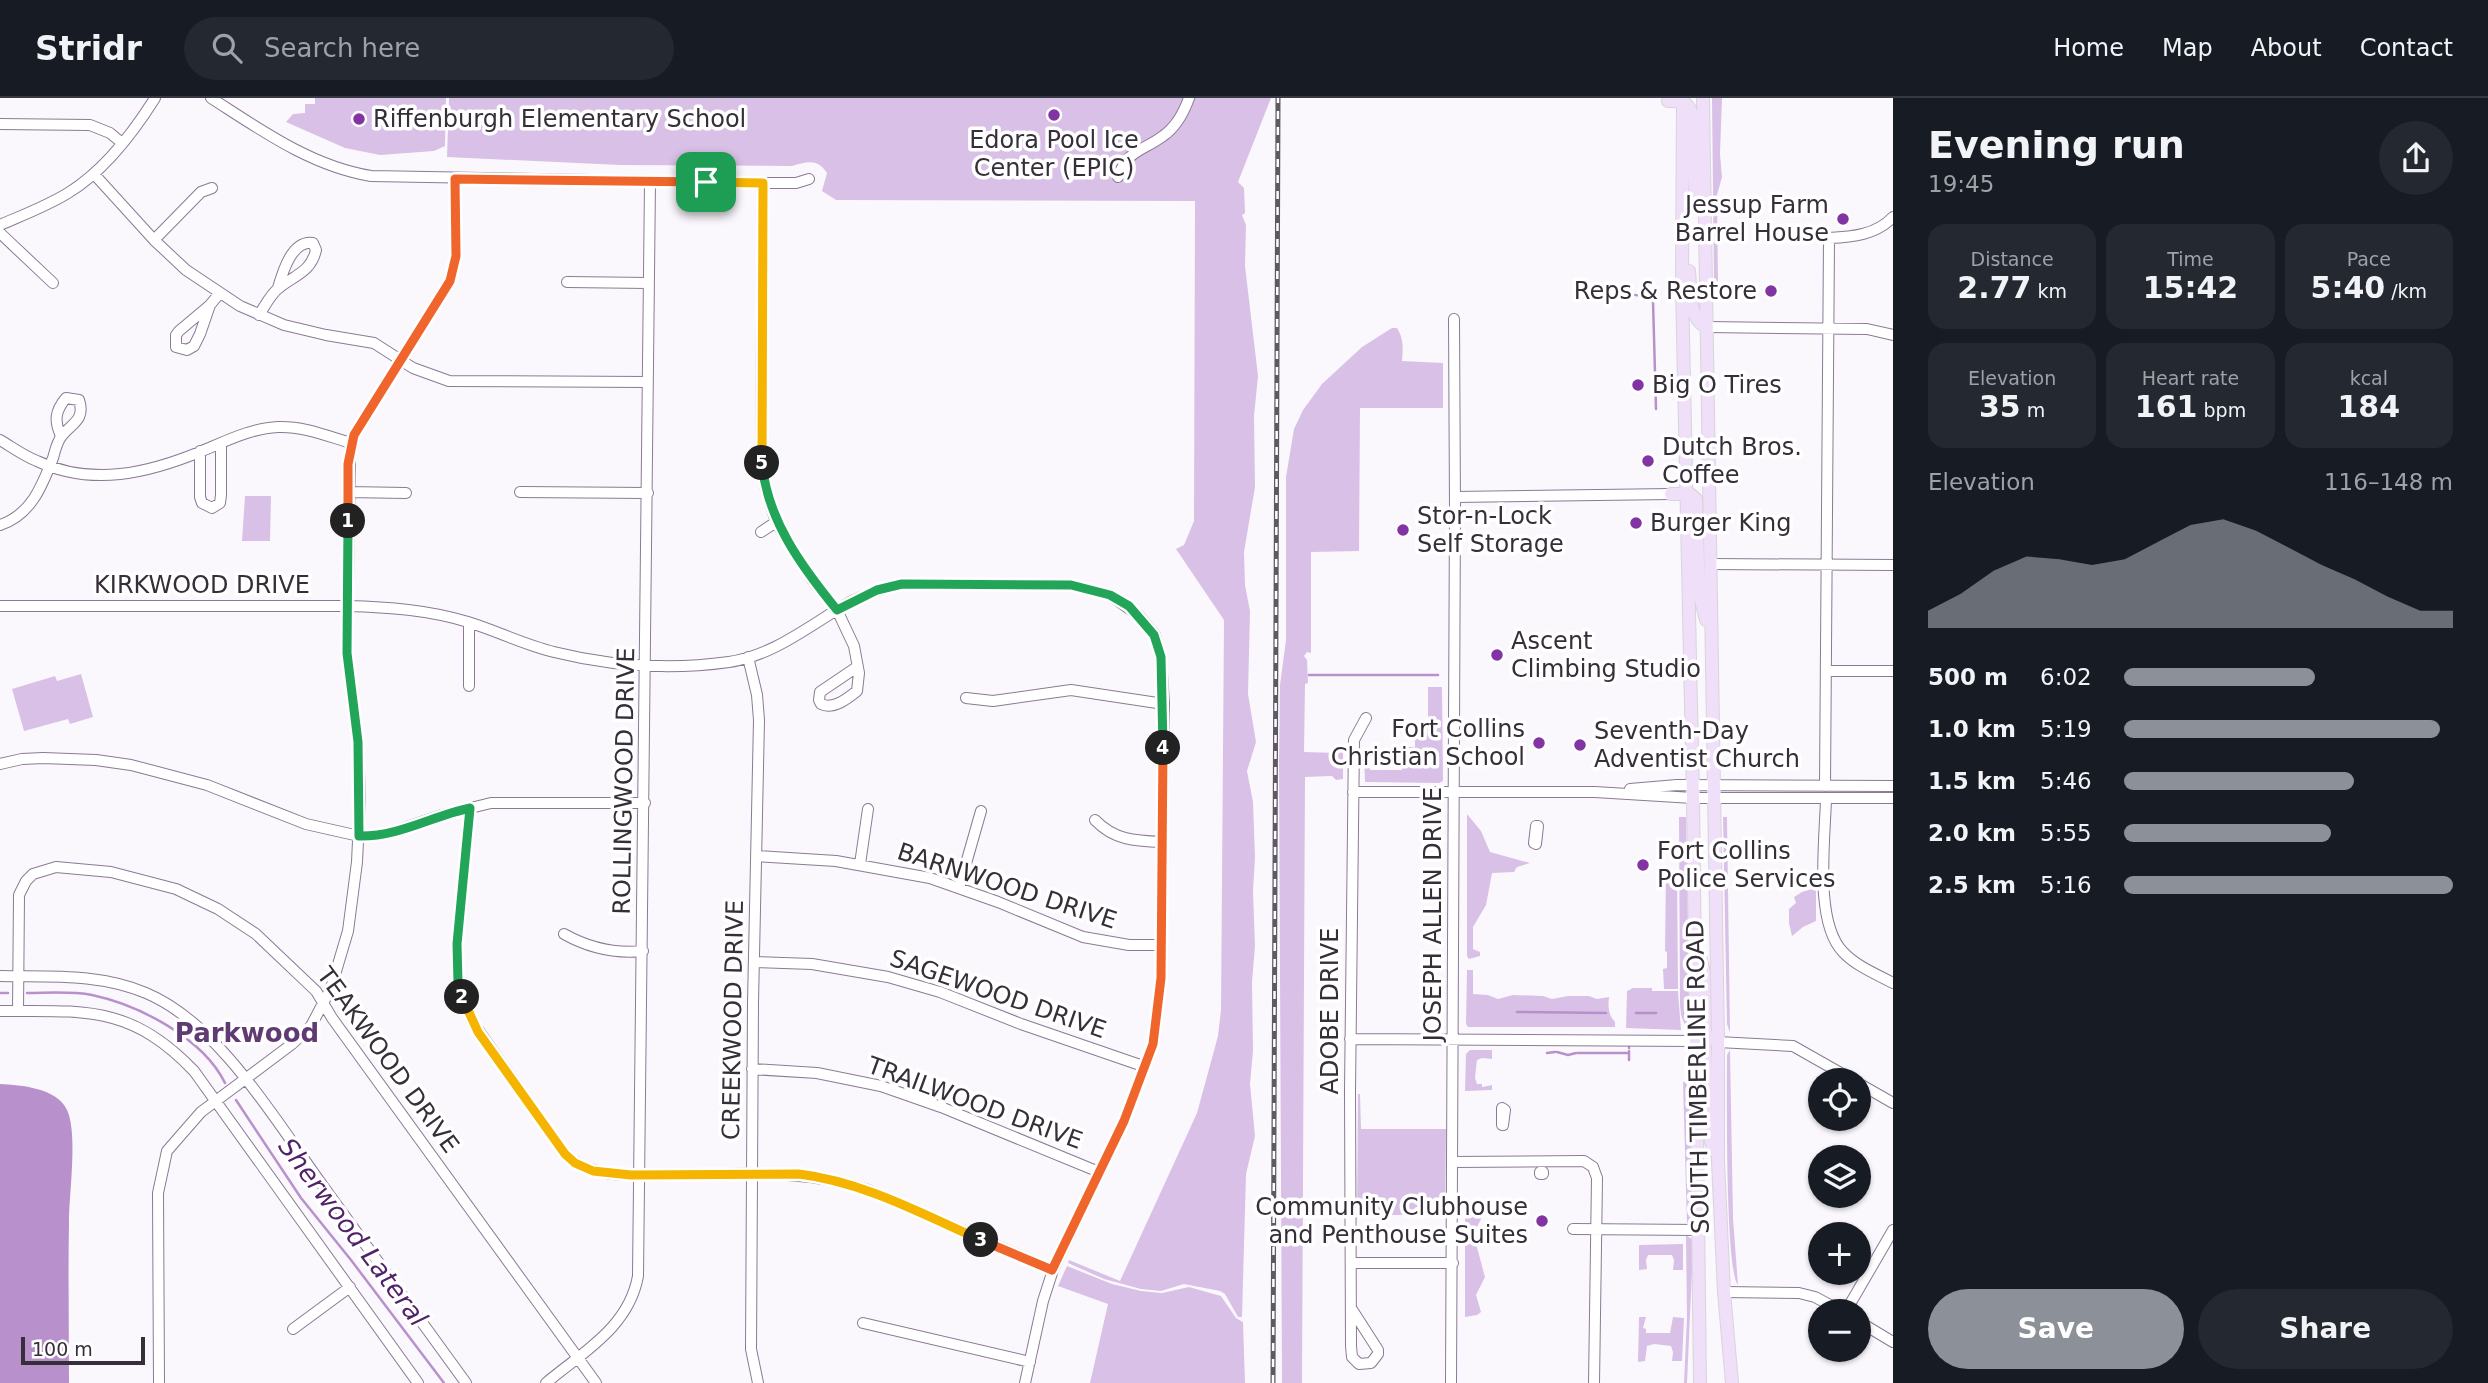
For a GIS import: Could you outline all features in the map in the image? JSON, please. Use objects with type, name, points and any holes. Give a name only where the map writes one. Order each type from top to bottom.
[{"type":"main road","name":"SOUTH TIMBERLINE ROAD","points":[[1703,98],[1718,1161],[1724,1292],[1732,1383]]},
{"type":"main road","name":"SOUTH TIMBERLINE ROAD","points":[[1683,99],[1686,494],[1700,1230],[1700,1383]]},
{"type":"main road","points":[[1668,101],[1683,99],[1691,112],[1695,186],[1704,238]]},
{"type":"main road","points":[[1683,215],[1695,318],[1707,327]]},
{"type":"main road","points":[[1671,494],[1694,496],[1698,506],[1699,592],[1703,613],[1710,626]]},
{"type":"main road","points":[[1695,935],[1704,972],[1705,1032],[1708,1037],[1718,1042]]},
{"type":"main road","points":[[1696,1041],[1702,1042],[1705,1048],[1709,1139],[1718,1161]]},
{"type":"street","points":[[0,225],[67,194],[94,174],[122,143],[155,98]]},
{"type":"street","points":[[211,98],[305,155],[344,171],[384,178],[763,183],[796,183],[809,179]]},
{"type":"street","points":[[1118,177],[1123,162],[1133,152],[1170,131],[1184,111],[1189,98]]},
{"type":"street","points":[[0,124],[90,125],[100,127],[122,143]]},
{"type":"street","points":[[94,174],[154,240],[186,270],[219,294],[259,315],[304,331],[374,343],[428,375],[449,381],[648,382]]},
{"type":"street","points":[[159,1383],[158,1193],[167,1151],[190,1122],[218,1098],[304,1034],[323,1005],[348,931],[359,836],[360,776],[349,685],[347,606],[351,443],[444,293],[454,269],[455,179]]},
{"type":"street","name":"ROLLINGWOOD DRIVE","points":[[545,1383],[618,1323],[636,1288],[645,803],[650,182]]},
{"type":"street","points":[[763,183],[761,455],[765,486],[776,522],[813,581],[837,610],[856,653],[857,667]]},
{"type":"street","points":[[154,240],[201,192],[212,188]]},
{"type":"street","points":[[1825,786],[1829,238],[1854,237],[1870,232],[1887,224],[1893,217]]},
{"type":"street","points":[[0,233],[52,283]]},
{"type":"street","points":[[568,282],[649,283]]},
{"type":"street","points":[[259,315],[278,288]]},
{"type":"street","points":[[210,305],[219,294]]},
{"type":"street","name":"JOSEPH ALLEN DRIVE","points":[[1451,1383],[1454,318]]},
{"type":"street","points":[[1707,327],[1867,329],[1893,335]]},
{"type":"street","points":[[0,440],[35,461],[83,474],[128,474],[171,464],[221,443],[261,429],[276,427],[303,428],[351,443]]},
{"type":"street","points":[[0,525],[15,518],[32,503],[61,436]]},
{"type":"street","points":[[200,452],[200,497],[202,503],[212,508],[220,503],[221,443]]},
{"type":"street","points":[[348,492],[407,492]]},
{"type":"street","points":[[520,492],[648,492]]},
{"type":"street","points":[[1455,497],[1671,494]]},
{"type":"street","points":[[761,532],[776,522]]},
{"type":"street","points":[[1710,564],[1893,565]]},
{"type":"street","name":"KIRKWOOD DRIVE","points":[[0,606],[402,608],[470,623],[552,652],[604,662],[703,665],[748,657],[769,650],[877,590],[902,584],[1071,585],[1110,595],[1129,606],[1154,635],[1161,657],[1164,704]]},
{"type":"street","points":[[469,686],[470,623]]},
{"type":"street","name":"CREEKWOOD DRIVE","points":[[748,657],[759,708],[752,1069],[751,1349],[758,1383]]},
{"type":"street","points":[[1827,671],[1893,671]]},
{"type":"street","points":[[966,698],[986,701],[1071,690],[1164,704],[1162,945],[1153,1044],[1128,1111],[1052,1270],[1025,1383]]},
{"type":"street","name":"ADOBE DRIVE","points":[[1351,1308],[1378,1350],[1371,1363],[1359,1364],[1352,1357],[1351,1308],[1350,1039],[1354,740],[1366,718]]},
{"type":"street","points":[[0,764],[62,758],[131,765],[206,785],[306,824],[359,836],[387,834],[442,815],[491,803],[645,803]]},
{"type":"street","points":[[1353,792],[1713,792],[1825,786],[1893,786]]},
{"type":"street","points":[[1713,792],[1826,799],[1893,798]]},
{"type":"street","points":[[1826,799],[1824,907],[1829,930],[1834,942],[1856,962],[1893,983]]},
{"type":"street","points":[[470,808],[457,944],[458,982],[465,1007],[478,1032],[565,1154],[575,1163],[593,1171],[640,1175],[799,1174],[843,1182],[1052,1270]]},
{"type":"street","points":[[860,864],[868,809]]},
{"type":"street","points":[[959,888],[981,811]]},
{"type":"street","points":[[1095,820],[1117,837],[1162,842]]},
{"type":"street","name":"BARNWOOD DRIVE","points":[[756,856],[860,864],[930,878],[1083,937],[1117,943],[1162,945]]},
{"type":"street","name":"TEAKWOOD DRIVE","points":[[18,1011],[18,903],[22,888],[33,874],[42,870],[55,867],[83,868],[155,882],[218,909],[240,922],[272,947],[316,991],[323,1005],[596,1383]]},
{"type":"street","points":[[564,934],[577,942],[605,950],[643,951]]},
{"type":"street","name":"SAGEWOOD DRIVE","points":[[754,962],[811,964],[888,977],[952,996],[1021,1024],[1143,1066]]},
{"type":"street","points":[[0,976],[89,977],[118,983],[148,994],[176,1009],[202,1030],[466,1383]]},
{"type":"street","points":[[0,1011],[85,1011],[108,1016],[157,1038],[178,1054],[218,1098],[418,1383]]},
{"type":"street","points":[[1350,1039],[1696,1041]]},
{"type":"street","points":[[1718,1042],[1793,1046],[1832,1068]]},
{"type":"street","name":"TRAILWOOD DRIVE","points":[[752,1069],[817,1073],[881,1086],[1099,1172]]},
{"type":"street","points":[[1871,1090],[1893,1103]]},
{"type":"street","points":[[1452,1162],[1584,1161],[1595,1170],[1594,1383]]},
{"type":"street","points":[[1573,1229],[1700,1230]]},
{"type":"street","points":[[1853,1299],[1893,1230]]},
{"type":"street","points":[[1351,1263],[1453,1263]]},
{"type":"street","points":[[293,1329],[350,1287]]},
{"type":"street","points":[[1724,1292],[1799,1293],[1819,1299]]},
{"type":"street","points":[[863,1323],[1030,1362]]},
{"type":"street","points":[[1871,1329],[1893,1342]]},
{"type":"shaded area","name":"Riffenburgh Elementary School","points":[[315,98],[446,98],[445,146],[434,151],[380,155],[345,148],[286,122],[293,114],[305,113],[305,104],[315,104]]},
{"type":"shaded area","points":[[449,98],[1271,98],[1238,182],[1244,188],[1245,213],[1242,215],[1246,225],[1245,266],[1258,376],[1254,416],[1255,487],[1244,552],[1245,585],[1250,611],[1248,694],[1256,742],[1247,771],[1253,802],[1255,857],[1253,1051],[1250,1084],[1255,1136],[1246,1174],[1242,1317],[1238,1317],[1225,1294],[1220,1291],[1184,1284],[1161,1291],[1141,1289],[1104,1279],[1068,1263],[1069,1260],[1120,1281],[1197,1113],[1218,1036],[1221,1010],[1224,620],[1176,549],[1184,545],[1194,521],[1195,201],[836,200],[822,191],[827,173],[811,162],[792,166],[620,165],[447,157]]},
{"type":"shaded area","points":[[1712,98],[1722,98],[1722,177],[1717,195],[1718,285],[1714,285]]},
{"type":"shaded area","points":[[1392,328],[1397,328],[1401,336],[1402,361],[1443,363],[1443,408],[1360,408],[1359,551],[1311,552],[1311,653],[1307,652],[1304,656],[1307,660],[1308,683],[1305,684],[1304,752],[1339,753],[1339,744],[1343,744],[1343,779],[1336,780],[1332,776],[1305,777],[1302,1383],[1282,1383],[1279,765],[1280,685],[1286,640],[1286,477],[1294,429],[1303,410],[1322,384],[1362,347]]},
{"type":"shaded area","points":[[245,496],[271,496],[270,541],[242,541]]},
{"type":"shaded area","points":[[81,674],[93,717],[70,724],[68,719],[24,731],[12,689],[55,676],[57,681]]},
{"type":"shaded area","points":[[1428,687],[1442,687],[1443,781],[1365,782],[1364,757],[1368,757],[1370,770],[1402,770],[1403,747],[1415,747],[1413,729],[1428,727]]},
{"type":"shaded area","points":[[1467,814],[1481,831],[1490,852],[1530,863],[1517,867],[1514,872],[1492,873],[1486,905],[1473,927],[1473,949],[1480,952],[1480,956],[1469,959],[1467,956]]},
{"type":"shaded area","points":[[1679,817],[1686,817],[1690,1028],[1687,1031],[1680,1005]]},
{"type":"shaded area","points":[[1723,817],[1727,817],[1730,1033],[1727,1024]]},
{"type":"shaded area","points":[[1666,870],[1677,870],[1678,989],[1664,989],[1663,969],[1667,968]]},
{"type":"shaded area","points":[[1812,889],[1816,891],[1816,921],[1792,936],[1789,909],[1796,903],[1794,897]]},
{"type":"shaded area","points":[[1467,970],[1473,970],[1473,994],[1498,999],[1513,995],[1552,999],[1568,996],[1589,996],[1597,999],[1609,997],[1609,1010],[1615,1027],[1468,1027]]},
{"type":"shaded area","points":[[1633,988],[1652,988],[1652,991],[1678,991],[1681,1030],[1626,1028],[1627,991]]},
{"type":"shaded area","points":[[1470,1050],[1492,1050],[1492,1059],[1477,1060],[1475,1078],[1477,1084],[1482,1084],[1482,1087],[1492,1085],[1492,1090],[1465,1091],[1466,1054]]},
{"type":"shaded area","points":[[1730,1050],[1733,1218],[1738,1285],[1734,1272],[1729,1214],[1727,1055]]},
{"type":"shaded area","points":[[1683,1082],[1687,1082],[1687,1088],[1691,1088],[1693,1217],[1687,1224]]},
{"type":"shaded area","points":[[0,1084],[47,1092],[62,1103],[70,1120],[72,1148],[69,1383],[0,1383]]},
{"type":"shaded area","points":[[1358,1094],[1361,1129],[1446,1129],[1445,1215],[1357,1215]]},
{"type":"shaded area","points":[[1465,1213],[1477,1213],[1482,1217],[1476,1229],[1475,1240],[1485,1277],[1476,1295],[1481,1312],[1465,1317],[1465,1233],[1469,1233],[1469,1229],[1465,1229]]},
{"type":"shaded area","points":[[1686,1235],[1693,1240],[1693,1247],[1687,1383],[1684,1383],[1687,1317]]},
{"type":"shaded area","points":[[1683,1244],[1683,1270],[1673,1270],[1672,1255],[1648,1255],[1647,1269],[1639,1270],[1639,1245]]},
{"type":"shaded area","points":[[1067,1266],[1112,1284],[1141,1291],[1162,1293],[1189,1287],[1221,1296],[1236,1318],[1243,1322],[1245,1383],[1090,1383],[1108,1304],[1058,1286]]},
{"type":"shaded area","points":[[1639,1317],[1646,1317],[1643,1328],[1646,1333],[1670,1333],[1673,1317],[1684,1318],[1682,1361],[1672,1361],[1671,1346],[1654,1344],[1647,1346],[1645,1361],[1638,1362]]},
{"type":"waterway","points":[[1605,299],[1629,294],[1653,301],[1656,409]]},
{"type":"waterway","points":[[1309,675],[1438,675]]},
{"type":"waterway","name":"Sherwood Lateral","points":[[0,993],[8,993]]},
{"type":"waterway","name":"Sherwood Lateral","points":[[27,993],[92,995],[149,1015],[186,1038],[202,1052],[225,1083]]},
{"type":"waterway","points":[[1517,1012],[1606,1013]]},
{"type":"waterway","points":[[1636,1013],[1656,1013]]},
{"type":"waterway","points":[[1629,1051],[1629,1060]]},
{"type":"waterway","points":[[1547,1053],[1555,1052]]},
{"type":"waterway","points":[[1557,1052],[1568,1055],[1576,1053]]},
{"type":"waterway","points":[[1578,1053],[1629,1053]]},
{"type":"waterway","name":"Sherwood Lateral","points":[[236,1100],[301,1198],[444,1383]]},
{"type":"railway","points":[[1273,1383],[1278,98]]},
{"type":"place","name":"Edora Pool Ice Center (EPIC)","points":[[1054,115]]},
{"type":"place","name":"Riffenburgh Elementary School","points":[[359,119]]},
{"type":"place","name":"Jessup Farm Barrel House","points":[[1843,219]]},
{"type":"place","name":"Reps & Restore","points":[[1771,291]]},
{"type":"place","name":"Big O Tires","points":[[1638,385]]},
{"type":"place","name":"Dutch Bros. Coffee","points":[[1648,461]]},
{"type":"place","name":"Burger King","points":[[1636,523]]},
{"type":"place","name":"Stor-n-Lock Self Storage","points":[[1403,530]]},
{"type":"place","name":"Ascent Climbing Studio","points":[[1497,655]]},
{"type":"place","name":"Fort Collins Christian School","points":[[1539,743]]},
{"type":"place","name":"Seventh-Day Adventist Church","points":[[1580,745]]},
{"type":"place","name":"Fort Collins Police Services","points":[[1643,865]]},
{"type":"place","name":"Community Clubhouse and Penthouse Suites","points":[[1542,1221]]},
{"type":"district","name":"Parkwood","points":[[247,1033]]},
{"type":"route","points":[[455,179],[706,182],[763,183],[761,455],[765,486],[776,522],[813,581],[837,610],[877,590],[902,584],[1071,585],[1095,589],[1129,606],[1154,635],[1158,646],[1164,704],[1162,945],[1153,1044],[1124,1121],[1052,1270],[868,1190],[821,1177],[799,1174],[611,1174],[593,1171],[575,1163],[561,1149],[478,1032],[461,995],[456,962],[470,808],[400,831],[359,836],[358,742],[347,653],[350,449],[354,435],[450,281],[456,256],[455,179]]}]
